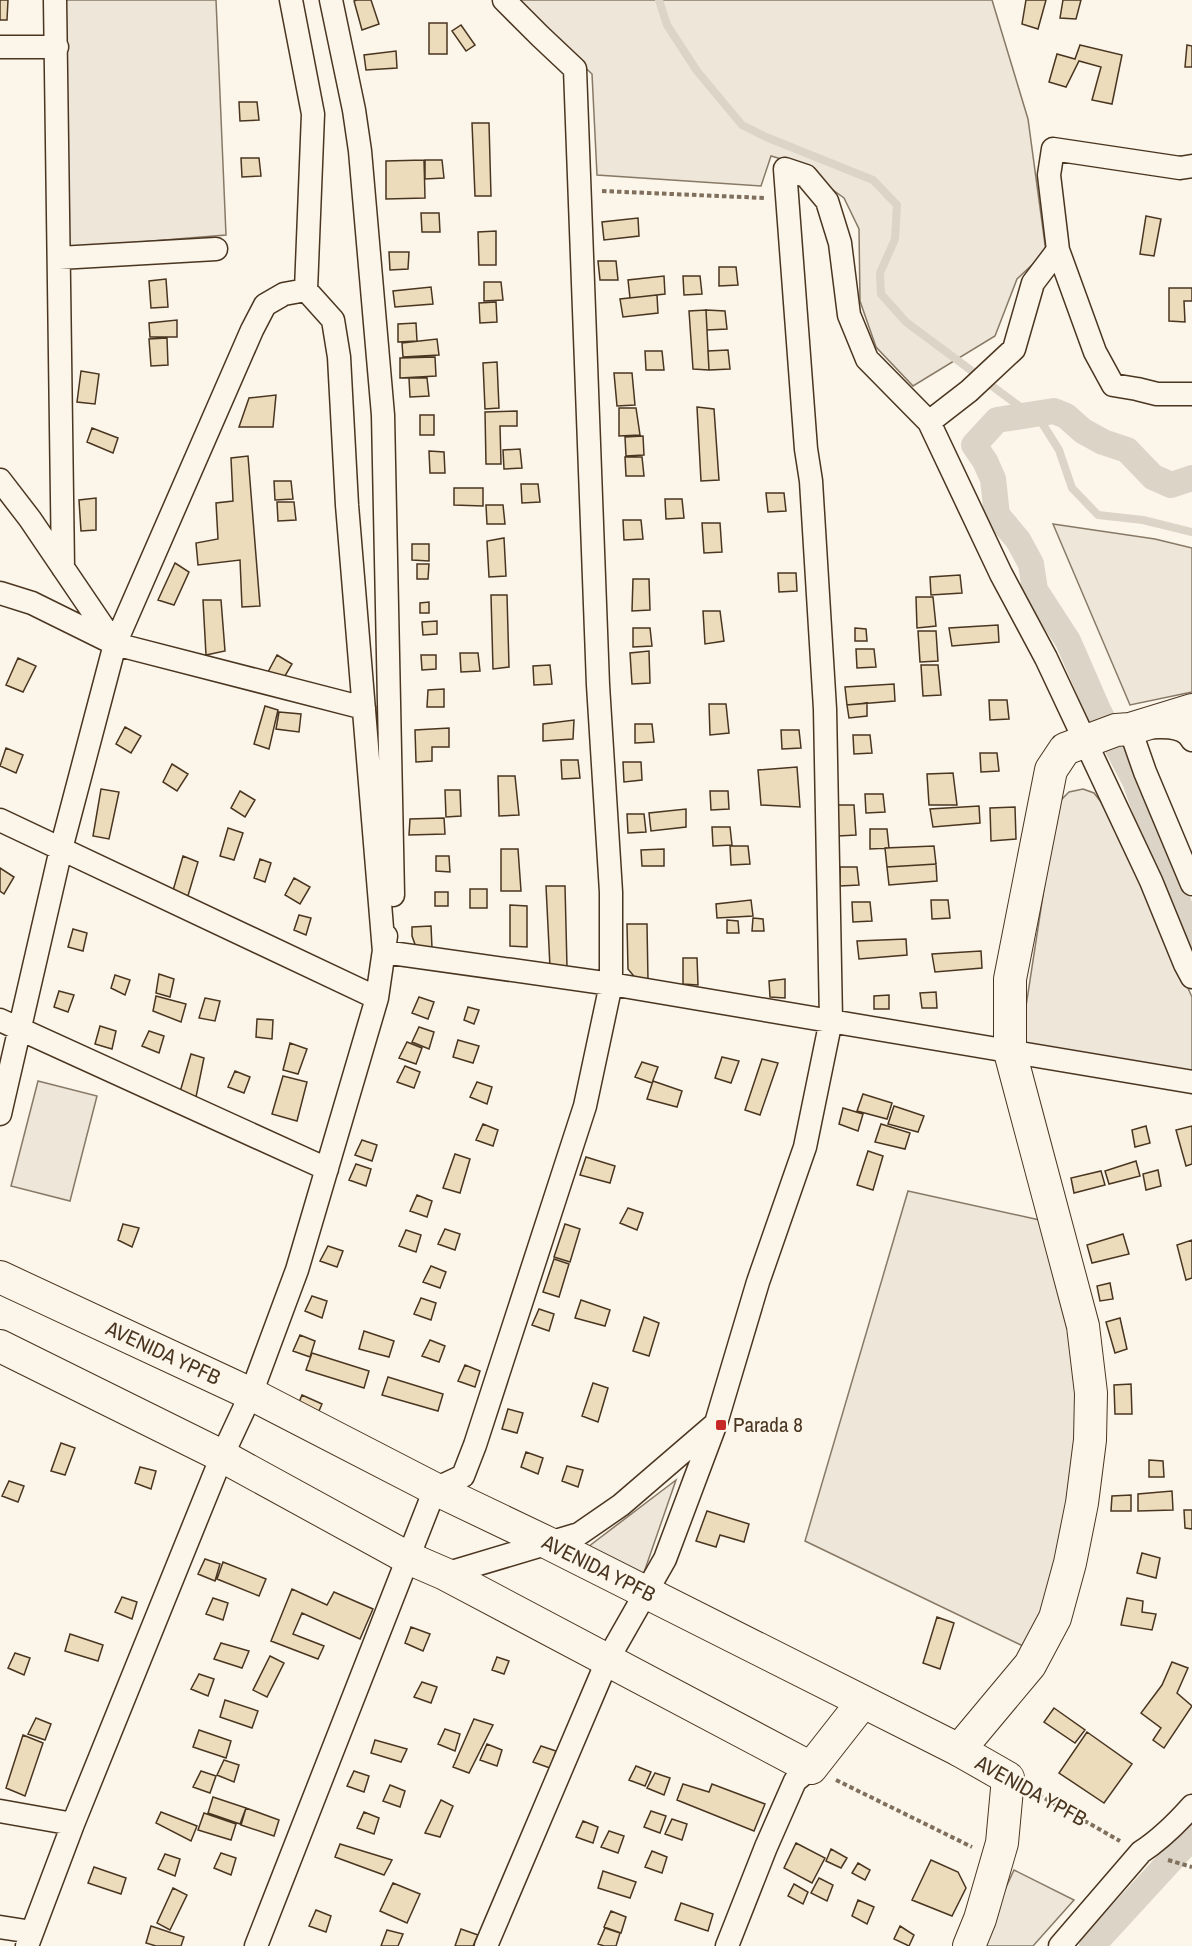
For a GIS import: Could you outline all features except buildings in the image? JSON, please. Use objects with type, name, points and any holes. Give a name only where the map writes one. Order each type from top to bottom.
[{"type":"street","points":[[55,0],[63,568]]},
{"type":"street","points":[[291,0],[313,114],[306,290],[333,320],[339,357],[347,505],[384,951]]},
{"type":"street","points":[[0,1927],[29,1939],[73,1824],[222,1456],[251,1394],[297,1270],[377,998],[393,898],[383,415],[360,152],[354,110],[331,0]]},
{"type":"street","points":[[256,1946],[435,1488],[463,1476],[475,1445],[585,1106],[611,984],[611,892],[598,685],[575,69],[504,0]]},
{"type":"street","points":[[0,47],[57,47]]},
{"type":"street","points":[[1192,166],[1180,168],[1053,149],[1049,175],[1058,250],[1095,352],[1113,385],[1137,388],[1157,394],[1192,394]]},
{"type":"street","points":[[486,1946],[608,1659],[664,1558],[716,1423],[758,1282],[805,1147],[831,1020],[825,709],[811,481],[806,449],[785,169],[806,176],[827,201],[840,243],[849,315],[867,359],[929,422],[996,564],[1046,658],[1107,734],[1145,772],[1192,884]]},
{"type":"street","points":[[59,258],[216,249]]},
{"type":"street","points":[[929,422],[969,392],[1014,349],[1033,283],[1058,250]]},
{"type":"street","points":[[0,1114],[10,1024],[61,849],[115,644],[265,305],[284,294],[306,290]]},
{"type":"street","points":[[0,480],[30,519],[115,644]]},
{"type":"street","points":[[0,593],[32,603],[115,644],[364,708]]},
{"type":"street","points":[[959,1750],[1030,1665],[1055,1618],[1070,1563],[1082,1503],[1090,1440],[1091,1393],[1083,1326],[1010,1052],[1010,979],[1051,770],[1065,749],[1107,734],[1192,710]]},
{"type":"street","points":[[1107,734],[1176,729],[1189,735],[1192,740]]},
{"type":"street","points":[[1107,734],[1151,881],[1192,977]]},
{"type":"street","points":[[0,820],[377,998]]},
{"type":"street","points":[[384,951],[611,984],[1192,1082]]},
{"type":"street","points":[[10,1024],[327,1169]]},
{"type":"street","name":"AVENIDA YPFB","points":[[0,1277],[251,1394],[959,1750],[1008,1778]]},
{"type":"street","points":[[0,1346],[222,1456],[408,1558],[445,1574],[811,1768]]},
{"type":"street","points":[[445,1574],[579,1534],[621,1504],[716,1423]]},
{"type":"street","points":[[727,1946],[795,1781],[811,1768],[862,1703]]},
{"type":"street","points":[[969,1946],[980,1919],[1002,1843],[1008,1778]]},
{"type":"street","points":[[1060,1946],[1141,1852],[1156,1842],[1192,1806]]},
{"type":"street","points":[[0,1810],[73,1824]]},
{"type":"path","points":[[580,190],[787,199]]},
{"type":"path","points":[[811,1768],[998,1860]]},
{"type":"path","name":"AVENIDA YPFB","points":[[1008,1778],[1141,1852],[1192,1867]]},
{"type":"shaded area","points":[[66,0],[216,0],[226,235],[66,248]]},
{"type":"shaded area","points":[[515,0],[992,0],[1028,119],[1046,252],[1017,279],[995,336],[913,386],[876,347],[860,301],[859,229],[844,198],[795,163],[771,156],[761,186],[597,175],[592,74]]},
{"type":"shaded area","points":[[1053,524],[1155,539],[1192,548],[1192,692],[1130,705]]},
{"type":"shaded area","points":[[1083,789],[1094,793],[1105,807],[1192,997],[1192,1072],[1030,1046],[1021,1039],[1057,804],[1069,792]]},
{"type":"shaded area","points":[[38,1081],[97,1096],[70,1201],[11,1186]]},
{"type":"shaded area","points":[[908,1191],[1044,1221],[1072,1339],[1080,1404],[1075,1503],[1046,1610],[1025,1647],[805,1541]]},
{"type":"shaded area","points":[[676,1480],[641,1581],[580,1553]]},
{"type":"shaded area","points":[[1014,1870],[1074,1900],[1033,1946],[979,1946]]},
{"type":"waterway","points":[[659,0],[667,25],[697,71],[742,125],[873,180],[897,205],[895,239],[880,273],[881,294],[906,322],[1042,423],[1059,450],[1072,488],[1098,515],[1143,520],[1192,532]]},
{"type":"waterway","points":[[1192,478],[1171,485],[1153,477],[1127,450],[1103,442],[1083,431],[1066,416],[1054,411],[997,420],[974,445],[993,479],[997,515],[1018,540],[1031,564],[1035,590],[1068,641],[1098,710],[1135,781],[1185,921],[1192,934]]},
{"type":"waterway","points":[[1092,1946],[1192,1837]]},
{"type":"place","name":"Parada 8","points":[[721,1425]]}]
